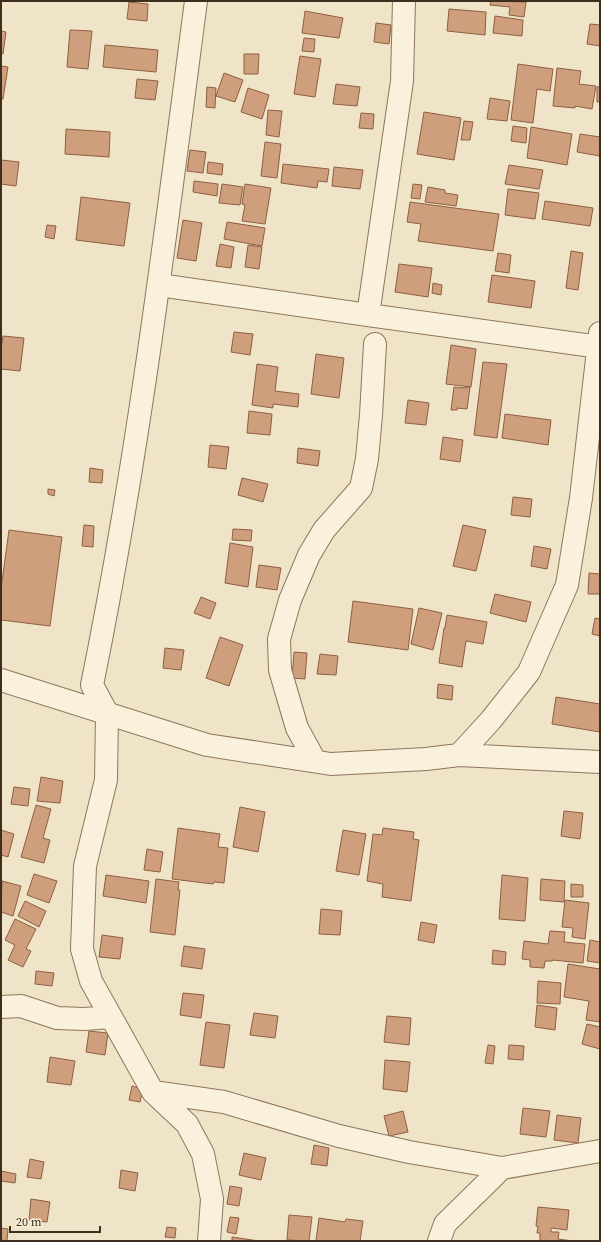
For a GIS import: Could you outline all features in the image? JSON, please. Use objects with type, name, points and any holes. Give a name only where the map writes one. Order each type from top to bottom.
[{"type":"street","points":[[196,1],[159,285],[131,476],[92,685],[107,713],[106,780],[85,866],[82,948],[91,980],[153,1092],[187,1124],[203,1154],[212,1199],[209,1241]]},
{"type":"street","points":[[368,315],[402,81],[404,1]]},
{"type":"street","points":[[159,285],[600,347]]},
{"type":"street","points":[[459,755],[491,720],[529,672],[567,585],[581,498],[600,333]]},
{"type":"street","points":[[315,762],[297,728],[280,670],[279,639],[290,600],[309,555],[324,530],[361,488],[367,459],[375,344]]},
{"type":"street","points":[[1,680],[207,745],[315,762],[331,764],[426,759],[459,755],[600,762]]},
{"type":"street","points":[[1,1007],[21,1006],[57,1018],[84,1019],[111,1017]]},
{"type":"street","points":[[153,1092],[224,1102],[339,1136],[409,1152],[502,1168],[600,1151]]},
{"type":"street","points":[[439,1241],[445,1224],[502,1168]]},
{"type":"building","points":[[491,1],[526,2],[524,17],[509,15],[510,7],[490,5]]},
{"type":"building","points":[[129,2],[148,4],[147,21],[127,19]]},
{"type":"building","points":[[449,9],[486,12],[485,35],[447,31]]},
{"type":"building","points":[[305,11],[343,18],[339,38],[302,33]]},
{"type":"building","points":[[495,16],[523,20],[522,36],[493,33]]},
{"type":"building","points":[[376,23],[391,25],[389,44],[374,42]]},
{"type":"building","points":[[590,24],[600,25],[600,46],[587,44]]},
{"type":"building","points":[[70,30],[92,31],[88,69],[67,67]]},
{"type":"building","points":[[1,31],[6,32],[3,54],[1,53]]},
{"type":"building","points":[[304,38],[315,39],[314,52],[302,51]]},
{"type":"building","points":[[105,45],[158,50],[156,72],[103,67]]},
{"type":"building","points":[[244,54],[259,54],[258,74],[244,74]]},
{"type":"building","points":[[300,56],[321,59],[315,97],[294,94]]},
{"type":"building","points":[[518,64],[553,69],[550,91],[537,89],[533,123],[511,120]]},
{"type":"building","points":[[1,66],[8,67],[3,99],[1,99]]},
{"type":"building","points":[[557,68],[581,71],[579,84],[596,86],[592,109],[575,106],[575,108],[553,106]]},
{"type":"building","points":[[224,73],[243,80],[235,102],[216,96]]},
{"type":"building","points":[[137,79],[158,81],[155,100],[135,98]]},
{"type":"building","points":[[336,84],[360,87],[357,106],[333,104]]},
{"type":"building","points":[[207,87],[216,88],[215,108],[206,107]]},
{"type":"building","points":[[597,87],[600,87],[600,102],[597,102]]},
{"type":"building","points":[[248,88],[269,95],[262,119],[241,112]]},
{"type":"building","points":[[490,98],[510,101],[507,121],[487,119]]},
{"type":"building","points":[[268,110],[282,111],[279,137],[266,135]]},
{"type":"building","points":[[424,112],[461,118],[454,160],[417,154]]},
{"type":"building","points":[[361,113],[374,114],[373,129],[359,128]]},
{"type":"building","points":[[464,121],[473,122],[470,140],[461,140]]},
{"type":"building","points":[[513,126],[527,128],[526,143],[511,141]]},
{"type":"building","points":[[531,127],[572,134],[567,165],[527,158]]},
{"type":"building","points":[[66,129],[110,132],[109,157],[65,154]]},
{"type":"building","points":[[580,134],[600,137],[600,156],[577,152]]},
{"type":"building","points":[[265,142],[281,144],[277,178],[261,176]]},
{"type":"building","points":[[190,150],[206,152],[203,173],[187,171]]},
{"type":"building","points":[[1,160],[19,162],[16,186],[1,184]]},
{"type":"building","points":[[208,162],[223,164],[222,175],[207,173]]},
{"type":"building","points":[[283,164],[329,169],[327,182],[318,181],[317,188],[281,183]]},
{"type":"building","points":[[509,165],[543,170],[539,189],[505,184]]},
{"type":"building","points":[[334,167],[363,170],[360,189],[332,186]]},
{"type":"building","points":[[194,181],[218,184],[217,196],[193,192]]},
{"type":"building","points":[[222,184],[243,187],[240,205],[219,203]]},
{"type":"building","points":[[245,184],[271,188],[265,224],[242,221],[245,205],[242,204]]},
{"type":"building","points":[[413,184],[422,185],[420,199],[411,198]]},
{"type":"building","points":[[428,187],[445,190],[445,193],[458,195],[456,206],[425,202]]},
{"type":"building","points":[[508,189],[539,193],[535,219],[505,215]]},
{"type":"building","points":[[81,197],[130,203],[124,246],[76,240]]},
{"type":"building","points":[[545,201],[593,208],[590,226],[542,219]]},
{"type":"building","points":[[410,202],[499,214],[493,251],[418,241],[421,224],[407,222]]},
{"type":"building","points":[[183,220],[202,223],[196,261],[177,258]]},
{"type":"building","points":[[227,222],[265,228],[262,246],[224,239]]},
{"type":"building","points":[[47,225],[56,226],[54,239],[45,237]]},
{"type":"building","points":[[220,244],[234,247],[231,268],[216,266]]},
{"type":"building","points":[[248,245],[262,247],[259,269],[245,267]]},
{"type":"building","points":[[571,251],[583,253],[578,290],[566,288]]},
{"type":"building","points":[[498,253],[511,255],[509,273],[495,271]]},
{"type":"building","points":[[399,264],[432,268],[428,297],[395,292]]},
{"type":"building","points":[[492,275],[535,281],[531,308],[488,302]]},
{"type":"building","points":[[433,283],[442,285],[441,295],[432,293]]},
{"type":"building","points":[[234,332],[253,334],[250,355],[231,352]]},
{"type":"building","points":[[3,336],[24,338],[20,371],[1,369]]},
{"type":"building","points":[[451,345],[476,349],[471,387],[446,384]]},
{"type":"building","points":[[316,354],[344,358],[339,398],[311,394]]},
{"type":"building","points":[[483,362],[507,364],[497,438],[474,435]]},
{"type":"building","points":[[257,364],[278,367],[275,391],[299,394],[298,407],[273,404],[273,408],[252,405]]},
{"type":"building","points":[[454,387],[470,387],[467,409],[457,408],[457,410],[451,410]]},
{"type":"building","points":[[408,400],[429,403],[426,425],[405,423]]},
{"type":"building","points":[[249,411],[272,414],[270,435],[247,433]]},
{"type":"building","points":[[505,414],[551,420],[548,445],[502,438]]},
{"type":"building","points":[[443,437],[463,440],[460,462],[440,459]]},
{"type":"building","points":[[210,445],[229,447],[226,469],[208,467]]},
{"type":"building","points":[[298,448],[320,451],[318,466],[297,463]]},
{"type":"building","points":[[90,468],[103,470],[102,483],[89,482]]},
{"type":"building","points":[[242,478],[268,484],[263,502],[238,495]]},
{"type":"building","points":[[48,489],[55,490],[54,496],[48,494]]},
{"type":"building","points":[[513,497],[532,499],[530,517],[511,515]]},
{"type":"building","points":[[84,525],[94,526],[93,547],[82,546]]},
{"type":"building","points":[[463,525],[486,530],[476,571],[453,566]]},
{"type":"building","points":[[233,529],[252,530],[251,541],[232,540]]},
{"type":"building","points":[[9,530],[62,537],[50,626],[1,620],[1,589]]},
{"type":"building","points":[[230,543],[253,547],[248,587],[225,583]]},
{"type":"building","points":[[534,546],[551,549],[547,569],[531,566]]},
{"type":"building","points":[[259,565],[281,568],[277,590],[256,587]]},
{"type":"building","points":[[589,573],[600,574],[600,594],[588,594]]},
{"type":"building","points":[[495,594],[531,602],[526,622],[490,613]]},
{"type":"building","points":[[201,597],[216,603],[210,619],[194,613]]},
{"type":"building","points":[[353,601],[413,609],[408,650],[348,642]]},
{"type":"building","points":[[419,608],[442,613],[433,650],[411,644]]},
{"type":"building","points":[[447,615],[487,622],[483,644],[466,641],[462,667],[439,663]]},
{"type":"building","points":[[595,618],[600,619],[600,636],[592,634]]},
{"type":"building","points":[[220,637],[243,645],[229,686],[206,678]]},
{"type":"building","points":[[165,648],[184,650],[181,670],[163,668]]},
{"type":"building","points":[[294,652],[307,653],[305,679],[292,678]]},
{"type":"building","points":[[320,654],[338,656],[336,675],[317,674]]},
{"type":"building","points":[[438,684],[453,686],[452,700],[437,698]]},
{"type":"building","points":[[556,697],[600,704],[600,732],[552,724]]},
{"type":"building","points":[[41,777],[63,781],[60,803],[37,801]]},
{"type":"building","points":[[14,787],[30,789],[28,806],[11,804]]},
{"type":"building","points":[[36,805],[51,809],[43,838],[50,840],[44,863],[21,857]]},
{"type":"building","points":[[240,807],[265,812],[258,852],[233,847]]},
{"type":"building","points":[[564,811],[583,813],[580,839],[561,836]]},
{"type":"building","points":[[178,828],[220,834],[218,847],[228,848],[224,883],[214,882],[213,884],[172,879]]},
{"type":"building","points":[[383,828],[414,832],[413,839],[419,840],[411,901],[382,897],[383,884],[367,881],[373,834],[382,835]]},
{"type":"building","points":[[1,830],[14,834],[8,857],[1,855]]},
{"type":"building","points":[[343,830],[366,834],[359,875],[336,871]]},
{"type":"building","points":[[147,849],[163,852],[160,872],[144,870]]},
{"type":"building","points":[[34,874],[57,881],[49,903],[27,895]]},
{"type":"building","points":[[106,875],[149,881],[146,903],[103,896]]},
{"type":"building","points":[[502,875],[528,878],[525,921],[499,919]]},
{"type":"building","points":[[156,879],[179,882],[178,890],[180,890],[175,935],[150,932]]},
{"type":"building","points":[[541,879],[565,881],[564,902],[540,900]]},
{"type":"building","points":[[2,881],[21,886],[13,916],[1,912]]},
{"type":"building","points":[[571,884],[583,885],[583,897],[571,897]]},
{"type":"building","points":[[565,900],[589,903],[585,939],[572,937],[573,928],[562,927]]},
{"type":"building","points":[[25,901],[46,911],[39,927],[18,916]]},
{"type":"building","points":[[321,909],[342,911],[340,935],[319,934]]},
{"type":"building","points":[[15,919],[36,929],[26,949],[31,951],[23,967],[8,960],[15,945],[5,940]]},
{"type":"building","points":[[421,922],[437,925],[434,943],[418,940]]},
{"type":"building","points":[[550,931],[565,932],[564,942],[585,944],[583,963],[553,960],[545,961],[544,968],[530,967],[530,960],[522,959],[524,941],[548,944]]},
{"type":"building","points":[[102,935],[123,938],[120,959],[99,957]]},
{"type":"building","points":[[590,940],[600,942],[600,963],[587,961]]},
{"type":"building","points":[[184,946],[205,949],[202,969],[181,966]]},
{"type":"building","points":[[493,950],[506,952],[505,965],[492,964]]},
{"type":"building","points":[[568,964],[600,969],[600,1022],[586,1020],[589,1001],[564,997]]},
{"type":"building","points":[[36,971],[54,973],[52,986],[35,984]]},
{"type":"building","points":[[538,981],[561,983],[560,1004],[537,1003]]},
{"type":"building","points":[[183,993],[204,995],[201,1018],[180,1015]]},
{"type":"building","points":[[537,1005],[557,1008],[555,1030],[535,1027]]},
{"type":"building","points":[[254,1013],[278,1016],[275,1038],[250,1035]]},
{"type":"building","points":[[387,1016],[411,1018],[409,1045],[384,1042]]},
{"type":"building","points":[[206,1022],[230,1025],[224,1068],[200,1065]]},
{"type":"building","points":[[587,1024],[600,1027],[600,1049],[582,1044]]},
{"type":"building","points":[[89,1031],[108,1033],[105,1055],[86,1052]]},
{"type":"building","points":[[488,1045],[495,1046],[493,1064],[485,1063]]},
{"type":"building","points":[[509,1045],[524,1046],[523,1060],[508,1059]]},
{"type":"building","points":[[50,1057],[75,1061],[71,1085],[47,1082]]},
{"type":"building","points":[[385,1060],[410,1062],[407,1092],[383,1089]]},
{"type":"building","points":[[132,1086],[143,1089],[140,1102],[129,1100]]},
{"type":"building","points":[[523,1108],[550,1111],[546,1137],[520,1134]]},
{"type":"building","points":[[403,1111],[408,1132],[389,1136],[384,1116]]},
{"type":"building","points":[[557,1115],[581,1118],[578,1143],[554,1140]]},
{"type":"building","points":[[314,1145],[329,1148],[327,1166],[311,1164]]},
{"type":"building","points":[[244,1153],[266,1158],[261,1180],[239,1175]]},
{"type":"building","points":[[30,1159],[44,1162],[41,1179],[27,1177]]},
{"type":"building","points":[[121,1170],[138,1173],[135,1191],[119,1188]]},
{"type":"building","points":[[1,1171],[16,1174],[15,1183],[1,1181]]},
{"type":"building","points":[[230,1186],[242,1188],[239,1206],[227,1204]]},
{"type":"building","points":[[31,1199],[50,1202],[47,1222],[29,1220]]},
{"type":"building","points":[[538,1207],[569,1210],[567,1230],[551,1228],[551,1232],[559,1232],[558,1239],[573,1241],[540,1241],[540,1233],[537,1233],[538,1226],[536,1226]]},
{"type":"building","points":[[289,1215],[312,1217],[309,1241],[287,1240]]},
{"type":"building","points":[[230,1217],[239,1218],[236,1234],[227,1232]]},
{"type":"building","points":[[319,1218],[345,1222],[346,1219],[363,1221],[360,1241],[316,1241]]},
{"type":"building","points":[[167,1227],[176,1228],[175,1238],[165,1237]]},
{"type":"building","points":[[1,1228],[8,1229],[7,1241],[1,1241]]},
{"type":"building","points":[[232,1237],[259,1241],[232,1241]]}]
